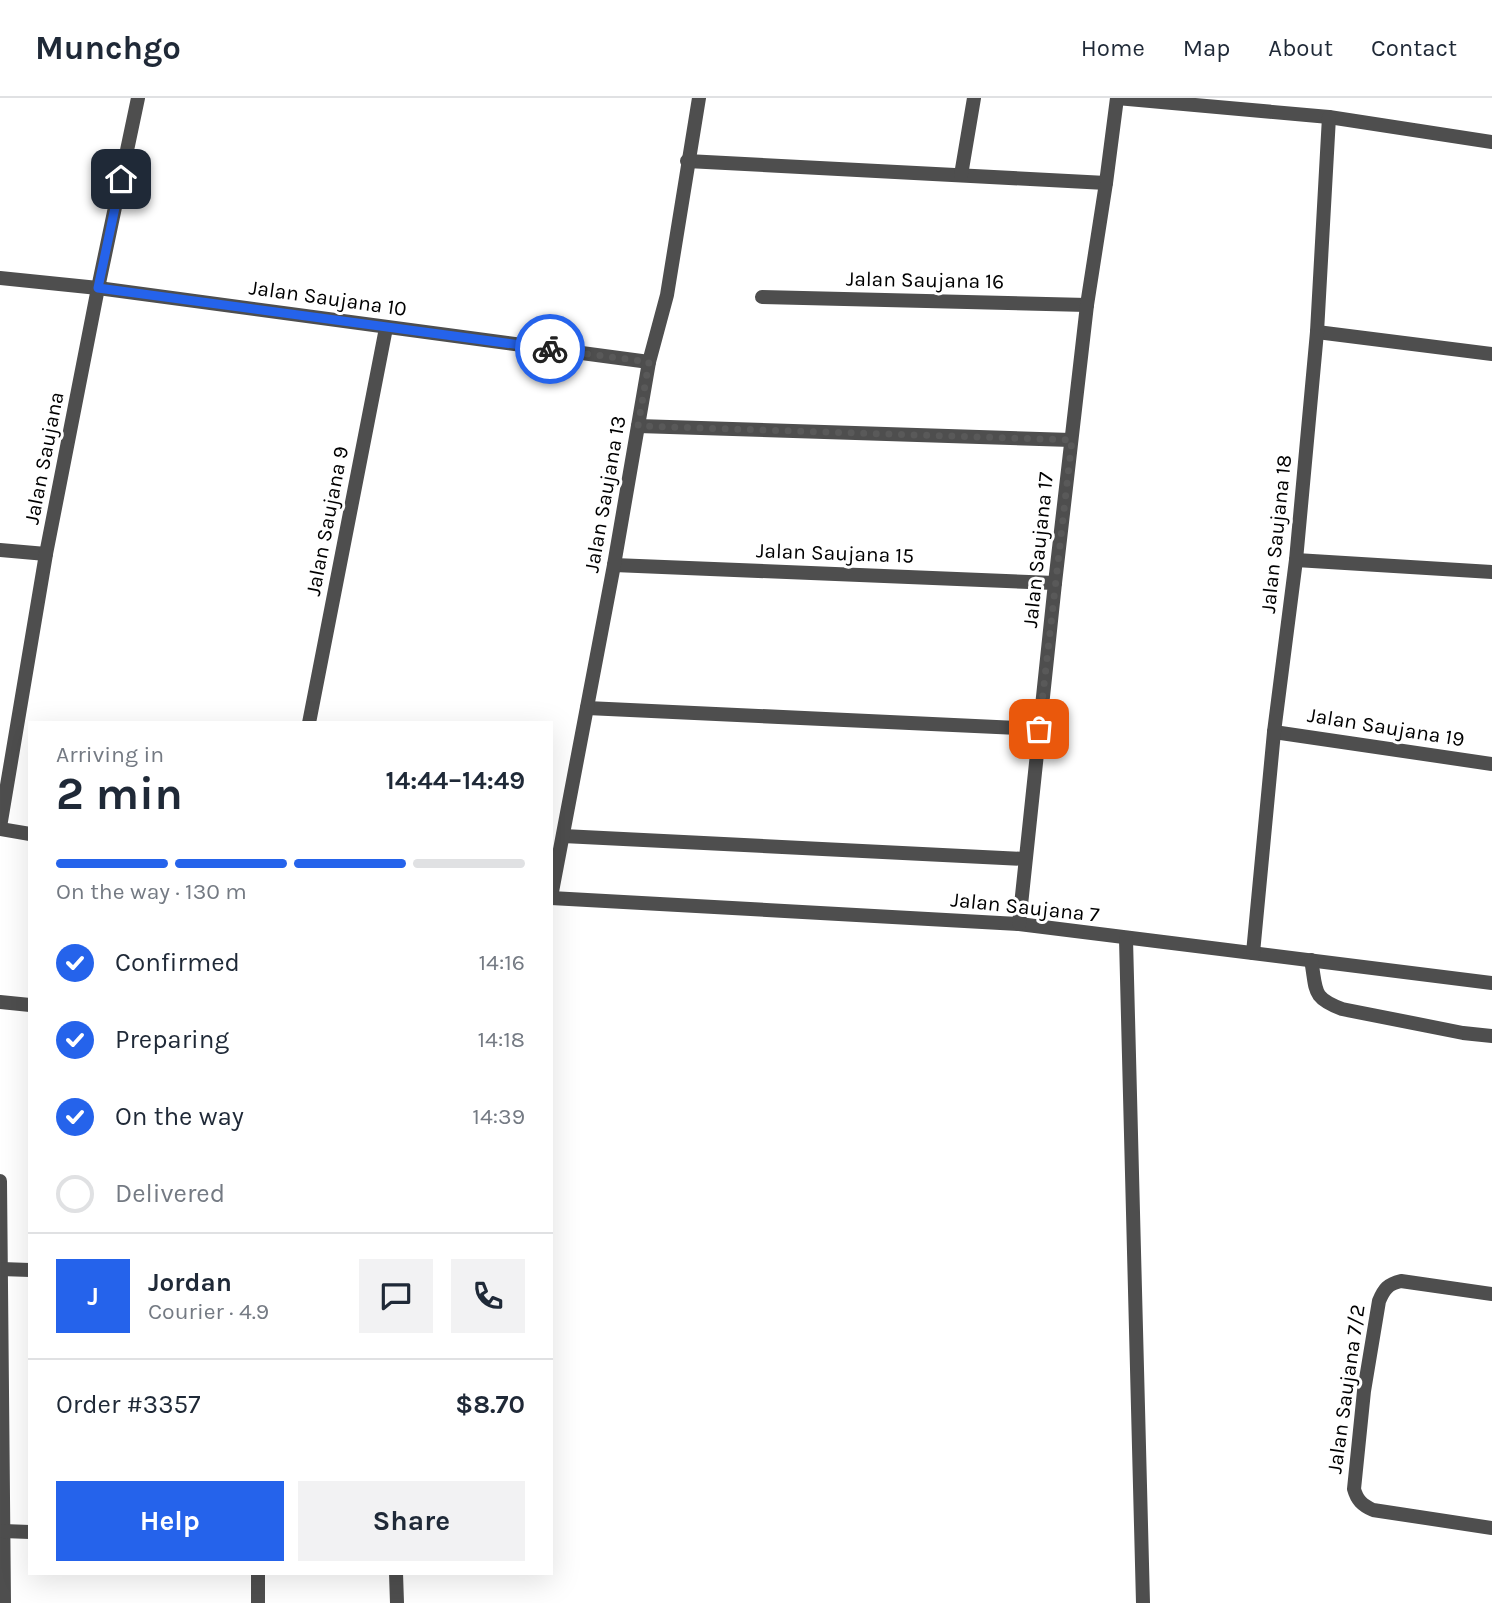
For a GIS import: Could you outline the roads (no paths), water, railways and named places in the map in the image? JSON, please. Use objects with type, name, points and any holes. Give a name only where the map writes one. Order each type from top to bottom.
[{"type":"street","name":"Jalan Saujana","points":[[0,828],[46,554],[138,98]]},
{"type":"street","name":"Jalan Saujana 13","points":[[553,887],[649,362],[667,295],[699,98]]},
{"type":"street","points":[[961,175],[974,98]]},
{"type":"street","points":[[1117,98],[1329,117],[1492,142]]},
{"type":"street","name":"Jalan Saujana 17","points":[[1018,925],[1087,305],[1117,98]]},
{"type":"street","name":"Jalan Saujana 18","points":[[1253,953],[1274,732],[1296,560],[1317,332],[1329,117]]},
{"type":"street","points":[[687,161],[1106,183]]},
{"type":"street","name":"Jalan Saujana 10","points":[[0,278],[98,288],[649,362]]},
{"type":"street","name":"Jalan Saujana 16","points":[[762,297],[1087,305]]},
{"type":"street","name":"Jalan Saujana 9","points":[[309,721],[386,328]]},
{"type":"street","points":[[1317,332],[1492,354]]},
{"type":"street","points":[[638,426],[1072,440]]},
{"type":"street","points":[[0,550],[46,554]]},
{"type":"street","points":[[1296,560],[1492,572]]},
{"type":"street","name":"Jalan Saujana 15","points":[[614,565],[1055,583]]},
{"type":"street","points":[[587,708],[1039,729]]},
{"type":"street","name":"Jalan Saujana 19","points":[[1274,732],[1492,764]]},
{"type":"street","points":[[0,828],[28,834]]},
{"type":"street","points":[[563,836],[1026,859]]},
{"type":"street","name":"Jalan Saujana 7","points":[[553,897],[1018,925],[1492,983]]},
{"type":"street","points":[[1126,939],[1143,1603]]},
{"type":"street","points":[[1311,960],[1318,996],[1342,1009],[1492,1037]]},
{"type":"street","points":[[0,1002],[28,1005]]},
{"type":"street","points":[[0,1181],[4,1603]]},
{"type":"street","points":[[1,1269],[28,1270]]},
{"type":"street","name":"Jalan Saujana 7/2","points":[[1492,1294],[1401,1281],[1391,1283],[1384,1290],[1379,1301],[1363,1403],[1354,1489],[1363,1506],[1373,1510],[1492,1528]]},
{"type":"street","points":[[3,1531],[28,1532]]},
{"type":"street","points":[[258,1575],[258,1603]]},
{"type":"street","points":[[396,1575],[397,1603]]}]
